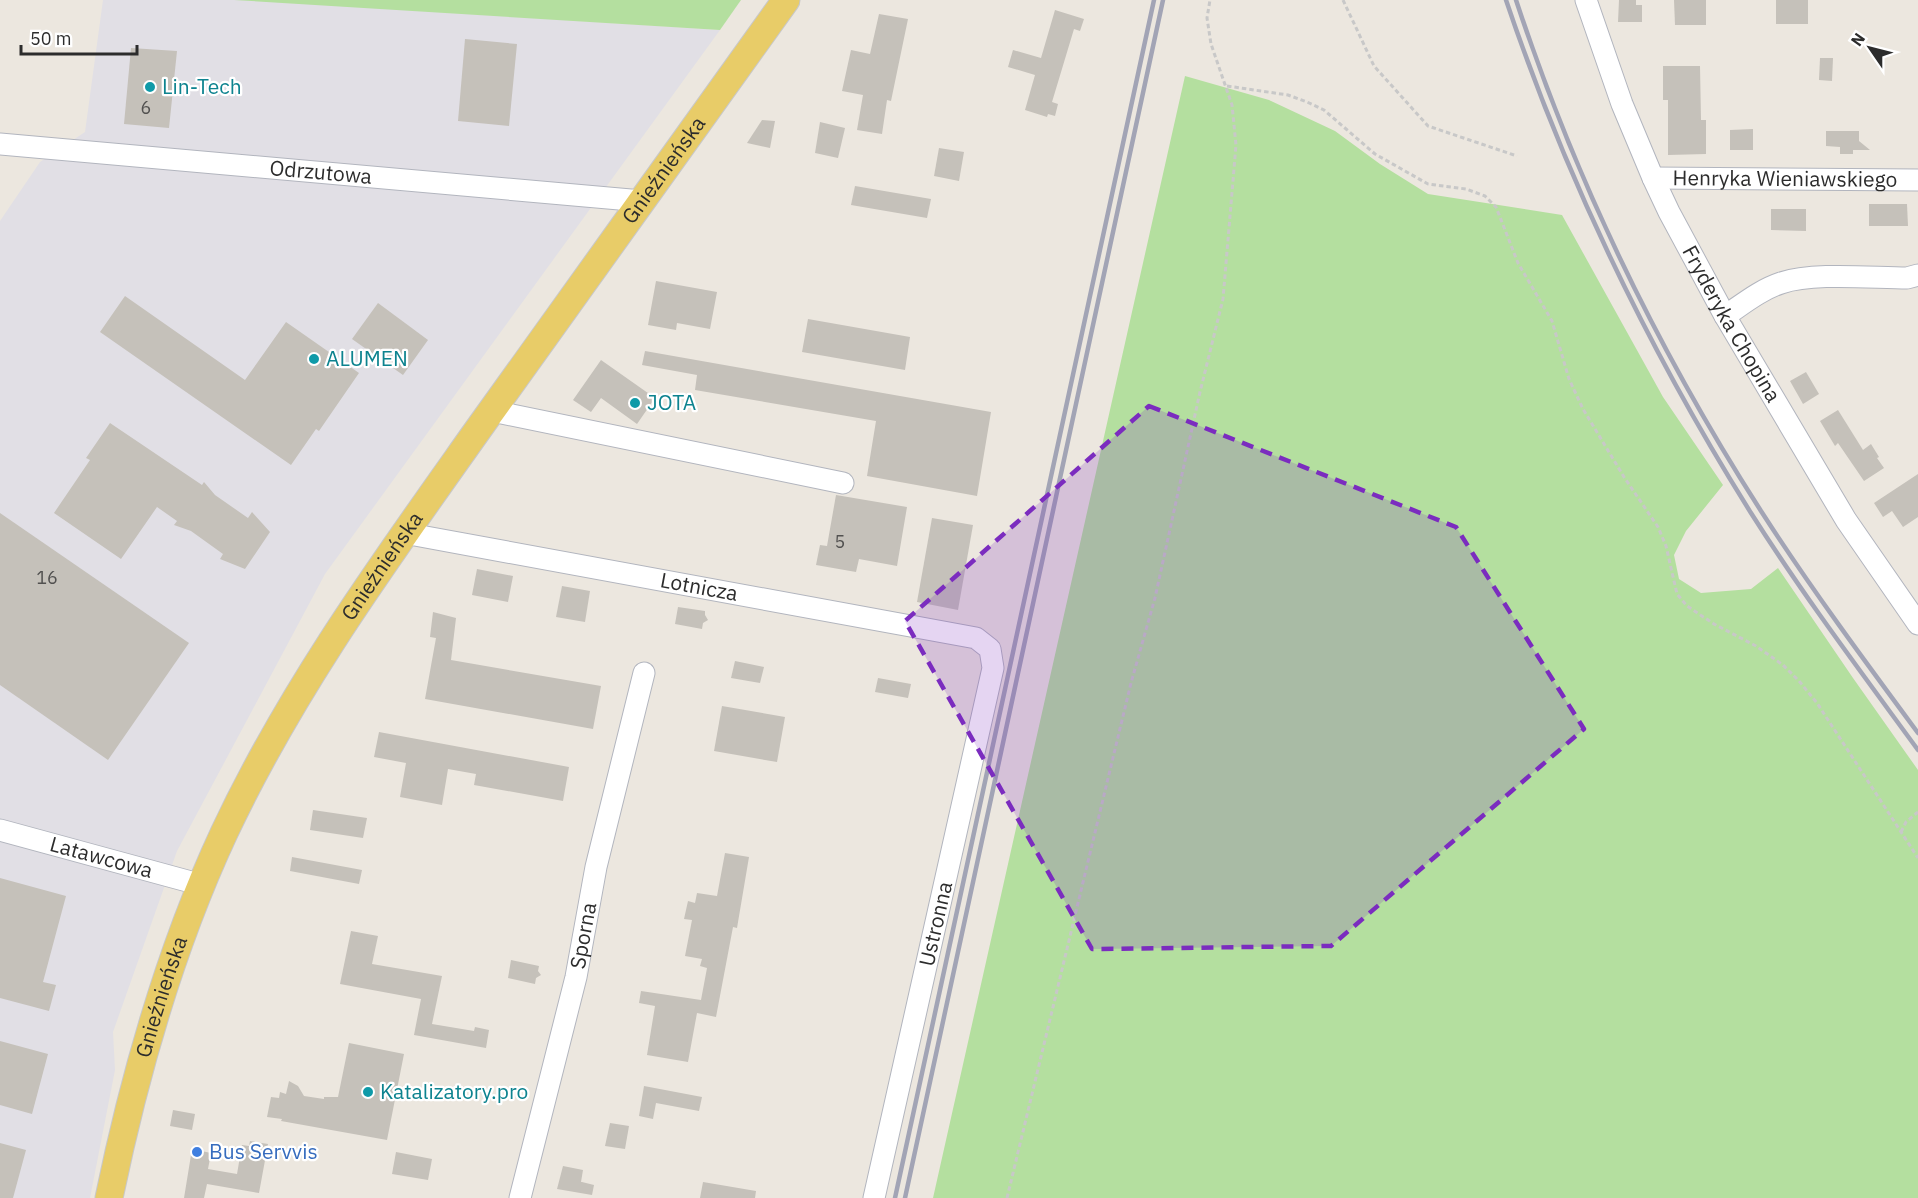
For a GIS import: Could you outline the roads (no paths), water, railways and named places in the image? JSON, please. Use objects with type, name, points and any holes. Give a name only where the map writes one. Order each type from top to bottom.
[{"type":"main road","name":"Gnieźnieńska","points":[[109,1198],[134,1085],[155,1012],[202,885],[224,833],[286,712],[354,604],[786,0]]},
{"type":"street","name":"Fryderyka Chopina","points":[[1586,0],[1622,104],[1653,178],[1725,316],[1846,520],[1918,624]]},
{"type":"street","name":"Odrzutowa","points":[[0,144],[642,201]]},
{"type":"street","name":"Henryka Wieniawskiego","points":[[1653,178],[1918,180]]},
{"type":"street","points":[[1725,316],[1757,294],[1781,283],[1804,278],[1907,278],[1918,275]]},
{"type":"street","points":[[492,411],[843,483]]},
{"type":"street","name":"Lotnicza","points":[[404,533],[976,638],[990,649]]},
{"type":"street","name":"Ustronna","points":[[874,1198],[993,668],[990,649]]},
{"type":"street","name":"Sporna","points":[[520,1198],[576,977],[596,867],[644,673]]},
{"type":"street","name":"Latawcowa","points":[[0,830],[202,885]]},
{"type":"railway","points":[[895,1198],[1154,0]]},
{"type":"railway","points":[[905,1198],[1163,0]]},
{"type":"railway","points":[[1506,0],[1556,134],[1584,199],[1645,328],[1679,390],[1771,544],[1918,750]]},
{"type":"railway","points":[[1516,0],[1539,67],[1593,198],[1622,263],[1688,389],[1761,511],[1838,623],[1918,733]]},
{"type":"place","name":"Lin-Tech","points":[[150,87]]},
{"type":"place","name":"ALUMEN","points":[[314,359]]},
{"type":"place","name":"JOTA","points":[[635,403]]},
{"type":"place","name":"Katalizatory.pro","points":[[368,1092]]},
{"type":"place","name":"Bus Servvis","points":[[197,1152]]}]
